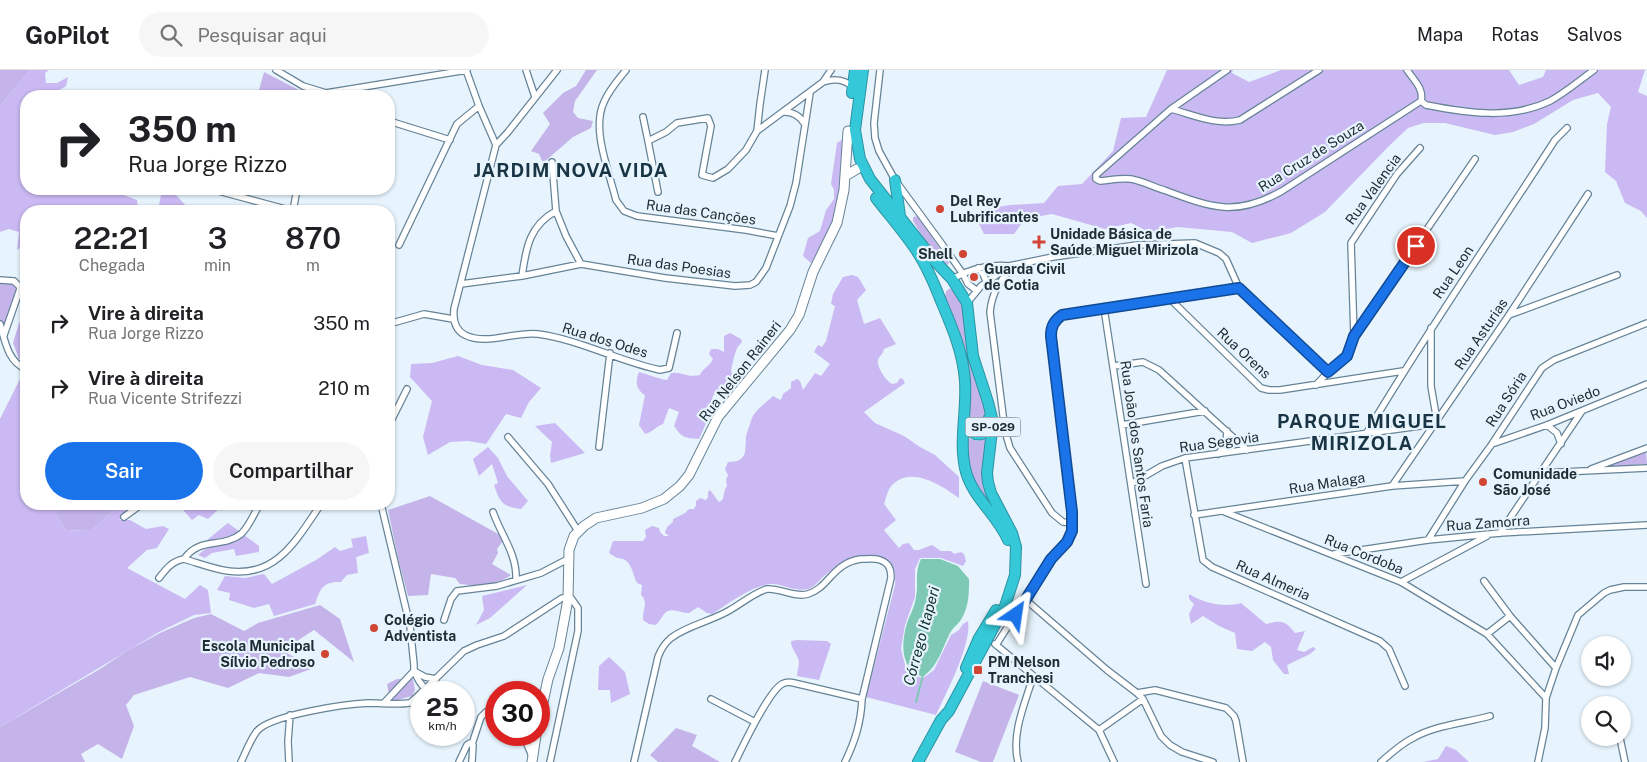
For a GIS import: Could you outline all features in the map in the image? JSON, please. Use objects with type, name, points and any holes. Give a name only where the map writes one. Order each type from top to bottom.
[{"type":"highway","name":"SP-029","points":[[860,72],[853,87],[848,131],[852,155],[857,170],[924,263],[956,337],[965,388],[963,446],[965,468],[976,494],[1002,529],[1007,539],[1010,560],[1004,588],[992,619],[944,709],[941,720]]},
{"type":"highway","name":"SP-029","points":[[860,72],[855,124],[857,150],[862,165],[870,179],[965,296],[973,356],[993,422],[987,473],[988,482],[1012,533],[1016,547],[1015,575],[992,642],[949,711],[941,720],[918,762]]},
{"type":"highway","points":[[895,180],[900,217]]},
{"type":"highway","points":[[940,297],[943,287],[952,279]]},
{"type":"highway","name":"SP-029","points":[[964,423],[970,431],[979,435],[983,434],[988,426],[988,402]]},
{"type":"main road","name":"Rua Nelson Raineri","points":[[578,531],[596,518],[642,508],[664,499],[680,486],[689,475],[718,417],[795,323],[813,272],[837,223],[845,176],[848,131]]},
{"type":"main road","points":[[845,176],[857,170]]},
{"type":"main road","points":[[548,681],[559,648],[567,597],[568,559],[571,542],[578,531]]},
{"type":"main road","points":[[532,759],[534,746]]},
{"type":"street","points":[[276,70],[303,86],[316,90]]},
{"type":"street","points":[[344,90],[466,70],[496,145]]},
{"type":"street","points":[[526,70],[534,97]]},
{"type":"street","points":[[395,322],[424,314],[453,319],[496,145],[557,70]]},
{"type":"street","name":"Rua das Canções","points":[[626,70],[604,101],[600,120],[602,146],[616,200],[620,207],[629,214],[651,219],[746,230],[778,236]]},
{"type":"street","points":[[648,141],[669,130],[677,123],[708,118],[711,126],[702,175],[713,178],[728,169],[746,150],[757,131],[765,70]]},
{"type":"street","points":[[757,131],[810,93],[823,82],[831,70]]},
{"type":"street","points":[[880,70],[874,123],[875,138],[879,151],[895,180],[963,274],[968,284],[976,290]]},
{"type":"street","points":[[1171,109],[1228,70]]},
{"type":"street","points":[[1171,109],[1216,122],[1240,120],[1319,70]]},
{"type":"street","points":[[1408,70],[1422,92],[1421,101],[1429,106],[1491,114],[1504,114],[1552,100],[1594,70]]},
{"type":"street","points":[[823,82],[839,79],[848,82],[853,87]]},
{"type":"street","name":"Rua das Poesias","points":[[461,284],[522,276],[582,264],[665,278],[744,286],[756,282],[766,268],[790,206],[796,183],[810,93]]},
{"type":"street","name":"Rua Cruz de Souza","points":[[1171,109],[1096,175],[1096,179],[1100,181],[1125,179],[1138,181],[1208,206],[1225,208],[1245,207],[1264,201],[1282,191],[1421,101]]},
{"type":"street","points":[[399,245],[457,124],[479,106]]},
{"type":"street","points":[[784,112],[795,114],[804,122]]},
{"type":"street","points":[[643,117],[658,192]]},
{"type":"street","points":[[395,124],[450,140]]},
{"type":"street","name":"Rua Leon","points":[[1366,434],[1431,328],[1555,140],[1566,128]]},
{"type":"street","name":"Rua Valencia","points":[[1354,336],[1351,243],[1397,174],[1420,148]]},
{"type":"street","points":[[1316,385],[1347,356],[1354,336],[1475,159]]},
{"type":"street","points":[[552,162],[556,210],[566,236],[582,264]]},
{"type":"street","name":"Rua Asturias","points":[[1392,486],[1509,315],[1588,194]]},
{"type":"street","points":[[233,195],[271,205]]},
{"type":"street","points":[[522,276],[527,250],[534,230],[545,216],[556,210]]},
{"type":"street","points":[[952,279],[978,268],[999,265],[1012,266],[1053,257],[1137,245],[1195,243],[1219,252],[1226,259],[1239,288],[1328,372]]},
{"type":"street","points":[[967,303],[976,290],[986,281],[1012,266]]},
{"type":"street","points":[[1012,266],[995,289],[990,312],[1005,431],[1010,448],[1052,513],[1063,522],[1073,523]]},
{"type":"street","points":[[978,268],[984,274],[986,281]]},
{"type":"street","points":[[1509,315],[1616,276]]},
{"type":"street","points":[[0,280],[14,281],[20,286],[4,335]]},
{"type":"street","points":[[1114,762],[1099,730],[992,642],[1026,600],[1051,559],[1067,542],[1072,531],[1073,523],[1051,329],[1053,323],[1062,315],[1239,288]]},
{"type":"street","name":"Rua Orens","points":[[1170,299],[1262,388],[1280,390],[1404,371]]},
{"type":"street","name":"Rua João dos Santos Faria","points":[[1104,308],[1146,584]]},
{"type":"street","name":"Rua dos Odes","points":[[453,319],[460,332],[477,339],[536,334],[581,343],[654,369],[669,368],[677,333]]},
{"type":"street","name":"Rua Sória","points":[[1428,540],[1465,481],[1542,368],[1554,360],[1647,323]]},
{"type":"street","points":[[0,324],[12,358],[20,366]]},
{"type":"street","points":[[1431,328],[1432,386],[1436,423]]},
{"type":"street","points":[[599,448],[610,353]]},
{"type":"street","points":[[1114,366],[1143,362],[1159,370],[1247,450]]},
{"type":"street","name":"Rua Oviedo","points":[[1492,444],[1547,425],[1647,384]]},
{"type":"street","points":[[395,413],[407,390]]},
{"type":"street","points":[[1500,534],[1582,411]]},
{"type":"street","points":[[1122,425],[1205,412]]},
{"type":"street","name":"Rua Segovia","points":[[1131,484],[1162,466],[1185,458],[1436,423]]},
{"type":"street","points":[[1547,425],[1556,432],[1561,444]]},
{"type":"street","points":[[1218,454],[1226,445],[1227,431]]},
{"type":"street","points":[[508,437],[544,478],[578,531]]},
{"type":"street","points":[[1587,471],[1647,448]]},
{"type":"street","name":"Rua Almeria","points":[[1185,458],[1201,555],[1206,564],[1380,641],[1389,649],[1405,686]]},
{"type":"street","points":[[1541,473],[1647,468]]},
{"type":"street","name":"Rua Malaga","points":[[1194,515],[1225,512],[1392,486],[1465,481]]},
{"type":"street","points":[[124,517],[134,510]]},
{"type":"street","points":[[159,578],[172,564],[184,558],[198,546],[226,541],[242,534],[256,510]]},
{"type":"street","points":[[184,558],[227,571],[242,572],[268,566],[288,549],[317,510]]},
{"type":"street","points":[[382,510],[413,641],[414,671],[419,681]]},
{"type":"street","points":[[493,512],[514,556],[516,579]]},
{"type":"street","name":"Rua Cordoba","points":[[1225,512],[1401,582],[1487,634],[1546,698]]},
{"type":"street","name":"Rua Zamorra","points":[[1332,554],[1428,540],[1647,525]]},
{"type":"street","points":[[1401,582],[1490,535]]},
{"type":"street","points":[[444,620],[451,599],[457,591],[491,587],[541,573],[568,559]]},
{"type":"street","points":[[634,762],[658,656],[661,649],[671,638],[729,611],[763,590],[772,589],[805,595],[818,589],[833,573],[846,564],[856,560],[872,559],[887,563],[891,572],[891,578],[862,699],[862,716],[845,762]]},
{"type":"street","points":[[1484,581],[1510,616],[1556,668]]},
{"type":"street","points":[[1538,762],[1545,728],[1546,698],[1575,619],[1581,612],[1610,590],[1624,587],[1647,587]]},
{"type":"street","points":[[433,681],[468,650],[504,636],[559,599],[571,598],[578,608],[579,620],[573,657],[550,762]]},
{"type":"street","points":[[1026,600],[1107,670],[1137,693],[1161,736],[1170,745],[1182,752],[1213,762]]},
{"type":"street","points":[[1487,634],[1510,616]]},
{"type":"street","points":[[414,671],[425,678],[436,678]]},
{"type":"street","points":[[386,702],[414,671]]},
{"type":"street","points":[[1018,762],[1016,740],[1033,677]]},
{"type":"street","points":[[735,762],[776,689],[784,683],[794,683],[862,699]]},
{"type":"street","points":[[1137,693],[1155,690],[1226,708],[1236,721],[1243,762]]},
{"type":"street","points":[[711,699],[756,722]]},
{"type":"street","points":[[1099,730],[1142,699]]},
{"type":"street","points":[[241,762],[258,730],[276,719],[360,704],[410,703]]},
{"type":"street","points":[[475,735],[481,716],[485,713]]},
{"type":"street","points":[[289,762],[288,732],[290,715]]},
{"type":"street","points":[[1381,762],[1399,746],[1414,737],[1490,716]]},
{"type":"street","points":[[459,762],[467,746]]},
{"type":"street","points":[[472,762],[473,746]]},
{"type":"street","points":[[527,746],[532,759]]},
{"type":"street","points":[[1621,746],[1624,762]]},
{"type":"shaded area","points":[[0,70],[30,70],[0,106]]},
{"type":"shaded area","points":[[30,70],[49,70],[45,73],[46,83],[57,83],[68,77],[66,86],[59,90],[20,90],[20,195],[124,195],[137,200],[137,205],[20,205],[20,248],[17,250],[19,232],[9,229],[0,232],[0,106]]},
{"type":"shaded area","points":[[586,70],[597,70],[575,101],[573,112],[578,118],[593,121],[591,128],[573,137],[543,163],[539,154],[531,151],[550,124],[543,113],[563,93],[576,86]]},
{"type":"shaded area","points":[[1167,70],[1233,70],[1232,73],[1249,82],[1281,70],[1509,70],[1519,85],[1543,77],[1546,70],[1645,70],[1638,92],[1647,96],[1647,218],[1641,211],[1625,203],[1616,181],[1605,172],[1607,124],[1611,107],[1598,93],[1573,100],[1534,124],[1513,132],[1495,135],[1445,123],[1424,123],[1408,128],[1325,212],[1291,233],[1252,243],[1232,232],[1178,227],[1149,232],[1131,223],[1105,229],[1052,214],[1025,219],[1014,234],[984,234],[977,220],[982,210],[1010,205],[1044,203],[1058,186],[1082,184],[1113,151],[1121,118],[1146,117]]},
{"type":"shaded area","points":[[264,72],[299,90],[259,90]]},
{"type":"shaded area","points":[[843,139],[843,173],[836,217],[816,259],[811,263],[803,256],[808,238],[820,231],[826,210],[834,199],[834,190],[831,184],[837,143]]},
{"type":"shaded area","points":[[161,195],[176,195],[185,205],[159,205]]},
{"type":"shaded area","points":[[918,216],[948,261],[947,265],[933,252],[913,221],[913,217]]},
{"type":"shaded area","points":[[852,275],[858,277],[866,290],[857,300],[864,324],[880,318],[896,344],[884,349],[878,360],[880,369],[892,384],[897,383],[900,378],[905,383],[864,412],[875,423],[904,436],[935,455],[959,477],[959,498],[936,483],[918,477],[909,477],[900,479],[892,485],[884,504],[896,520],[884,530],[899,548],[903,544],[909,543],[914,550],[932,545],[941,551],[951,551],[954,554],[961,552],[964,554],[966,561],[963,566],[941,558],[920,558],[915,569],[915,597],[905,625],[901,649],[905,665],[912,675],[923,678],[934,670],[951,635],[968,621],[968,631],[962,655],[952,682],[936,715],[866,697],[895,585],[894,568],[886,559],[872,555],[856,556],[843,562],[808,589],[799,590],[774,584],[767,585],[750,590],[712,614],[698,607],[689,613],[670,610],[664,614],[656,625],[649,624],[643,620],[645,601],[641,595],[642,585],[637,583],[629,563],[609,553],[613,541],[643,541],[646,537],[645,530],[652,526],[659,528],[664,536],[669,536],[665,533],[673,519],[689,509],[694,509],[696,501],[700,498],[706,500],[710,490],[719,502],[722,500],[727,486],[726,480],[728,475],[725,469],[728,462],[739,460],[744,455],[746,436],[756,412],[773,396],[780,400],[783,394],[791,388],[791,382],[797,379],[800,381],[803,390],[815,373],[821,376],[830,364],[814,352],[818,345],[822,347],[826,341],[835,306],[831,304],[833,294],[843,277]]},
{"type":"shaded area","points":[[0,280],[5,280],[19,286],[4,335],[0,324]]},
{"type":"shaded area","points":[[951,288],[963,302],[970,363],[986,411],[987,419],[982,430],[977,431],[970,424],[969,381],[945,297],[946,291]]},
{"type":"shaded area","points":[[20,323],[20,360],[13,343]]},
{"type":"shaded area","points":[[730,333],[741,339],[742,342],[737,348],[731,370],[734,381],[729,395],[717,389],[712,398],[719,403],[718,408],[708,419],[699,439],[687,438],[679,433],[674,426],[679,412],[669,408],[663,424],[645,434],[639,425],[645,395],[637,385],[639,372],[667,380],[671,373],[692,376],[700,375],[713,359],[709,354],[711,349],[718,349],[724,352],[724,336]]},
{"type":"shaded area","points":[[458,356],[482,365],[513,370],[541,388],[529,402],[521,418],[506,414],[486,444],[468,441],[450,442],[428,455],[423,437],[432,401],[410,377],[411,364],[432,363]]},
{"type":"shaded area","points":[[20,379],[20,510],[57,510],[55,514],[66,530],[91,531],[114,510],[132,510],[119,520],[130,520],[146,529],[163,526],[169,529],[157,548],[147,550],[127,568],[185,599],[200,585],[208,590],[211,613],[194,615],[159,632],[0,727],[0,419]]},
{"type":"shaded area","points":[[555,423],[585,453],[551,463],[552,442],[535,426]]},
{"type":"shaded area","points":[[988,436],[994,509],[980,494],[975,485],[970,468],[967,438],[978,441]]},
{"type":"shaded area","points":[[488,447],[498,458],[507,476],[528,501],[521,509],[510,507],[500,500],[494,485],[498,483],[492,464],[479,476],[473,459]]},
{"type":"shaded area","points":[[1646,451],[1647,464],[1606,467]]},
{"type":"shaded area","points":[[430,496],[500,535],[503,541],[497,549],[498,553],[492,564],[511,575],[487,585],[474,585],[460,584],[455,578],[431,574],[428,595],[408,596],[388,510],[395,510],[395,508]]},
{"type":"shaded area","points":[[57,510],[114,510],[91,531],[66,530],[55,514]]},
{"type":"shaded area","points":[[218,510],[208,519],[199,515],[192,520],[184,511]]},
{"type":"shaded area","points":[[228,523],[259,546],[259,552],[236,556],[234,549],[212,553],[205,558],[198,555],[205,549],[207,540]]},
{"type":"shaded area","points":[[366,536],[369,553],[356,557],[358,573],[347,575],[341,582],[330,583],[323,587],[315,604],[274,616],[269,604],[254,608],[229,600],[230,593],[217,590],[225,576],[245,578],[264,574],[272,584],[316,560],[335,547],[340,551],[353,547],[351,539]]},
{"type":"shaded area","points":[[527,585],[490,618],[476,625],[484,610],[482,596]]},
{"type":"shaded area","points":[[1189,594],[1214,604],[1228,605],[1241,603],[1266,624],[1282,622],[1295,633],[1305,631],[1297,650],[1304,652],[1313,647],[1316,649],[1287,665],[1289,674],[1284,674],[1273,660],[1271,647],[1265,642],[1252,651],[1237,649],[1235,633],[1203,616],[1191,624],[1189,614],[1194,604],[1189,599]]},
{"type":"shaded area","points":[[320,605],[340,619],[354,662],[314,630],[285,652],[314,668],[289,677],[259,673],[228,688],[190,677],[134,695],[126,705],[134,726],[122,759],[98,744],[81,754],[85,762],[0,762],[0,727],[160,633],[194,618],[211,614],[244,631],[258,623]]},
{"type":"shaded area","points":[[791,641],[827,641],[831,644],[819,680],[797,676],[799,662]]},
{"type":"shaded area","points":[[609,657],[625,672],[630,694],[611,703],[610,690],[598,690],[599,666]]},
{"type":"shaded area","points":[[397,679],[413,679],[413,681],[410,681],[410,697],[394,701],[389,695],[387,684]]},
{"type":"shaded area","points":[[983,681],[1019,695],[993,762],[981,762],[955,752]]},
{"type":"shaded area","points":[[676,728],[697,735],[692,746],[720,762],[658,762],[650,755]]},
{"type":"shaded area","points":[[1446,746],[1456,750],[1469,762],[1423,762],[1438,759]]},
{"type":"water","points":[[921,559],[940,559],[958,566],[969,579],[968,599],[961,620],[950,633],[936,662],[923,677],[915,673],[906,662],[903,647],[907,623],[914,607],[918,569]]},
{"type":"waterway","name":"Córrego Itaperi","points":[[916,702],[923,675]]},
{"type":"place","name":"Del Rey Lubrificantes","points":[[940,209]]},
{"type":"place","name":"Unidade Básica de Saúde Miguel Mirizola","points":[[1039,242]]},
{"type":"place","name":"Shell","points":[[963,254]]},
{"type":"place","name":"Guarda Civil de Cotia","points":[[974,277]]},
{"type":"place","name":"Comunidade São José","points":[[1483,482]]},
{"type":"place","name":"Colégio Adventista","points":[[374,628]]},
{"type":"place","name":"Escola Municipal Sílvio Pedroso","points":[[325,654]]},
{"type":"place","name":"PM Nelson Tranchesi","points":[[978,670]]},
{"type":"district","name":"JARDIM NOVA VIDA","points":[[571,170]]},
{"type":"district","name":"PARQUE MIGUEL MIRIZOLA","points":[[1362,432]]},
{"type":"route","points":[[1016,615],[1042,571],[1067,542],[1072,531],[1072,512],[1051,336],[1053,323],[1057,319],[1062,315],[1239,288],[1328,372],[1347,356],[1354,336],[1416,246]]}]
